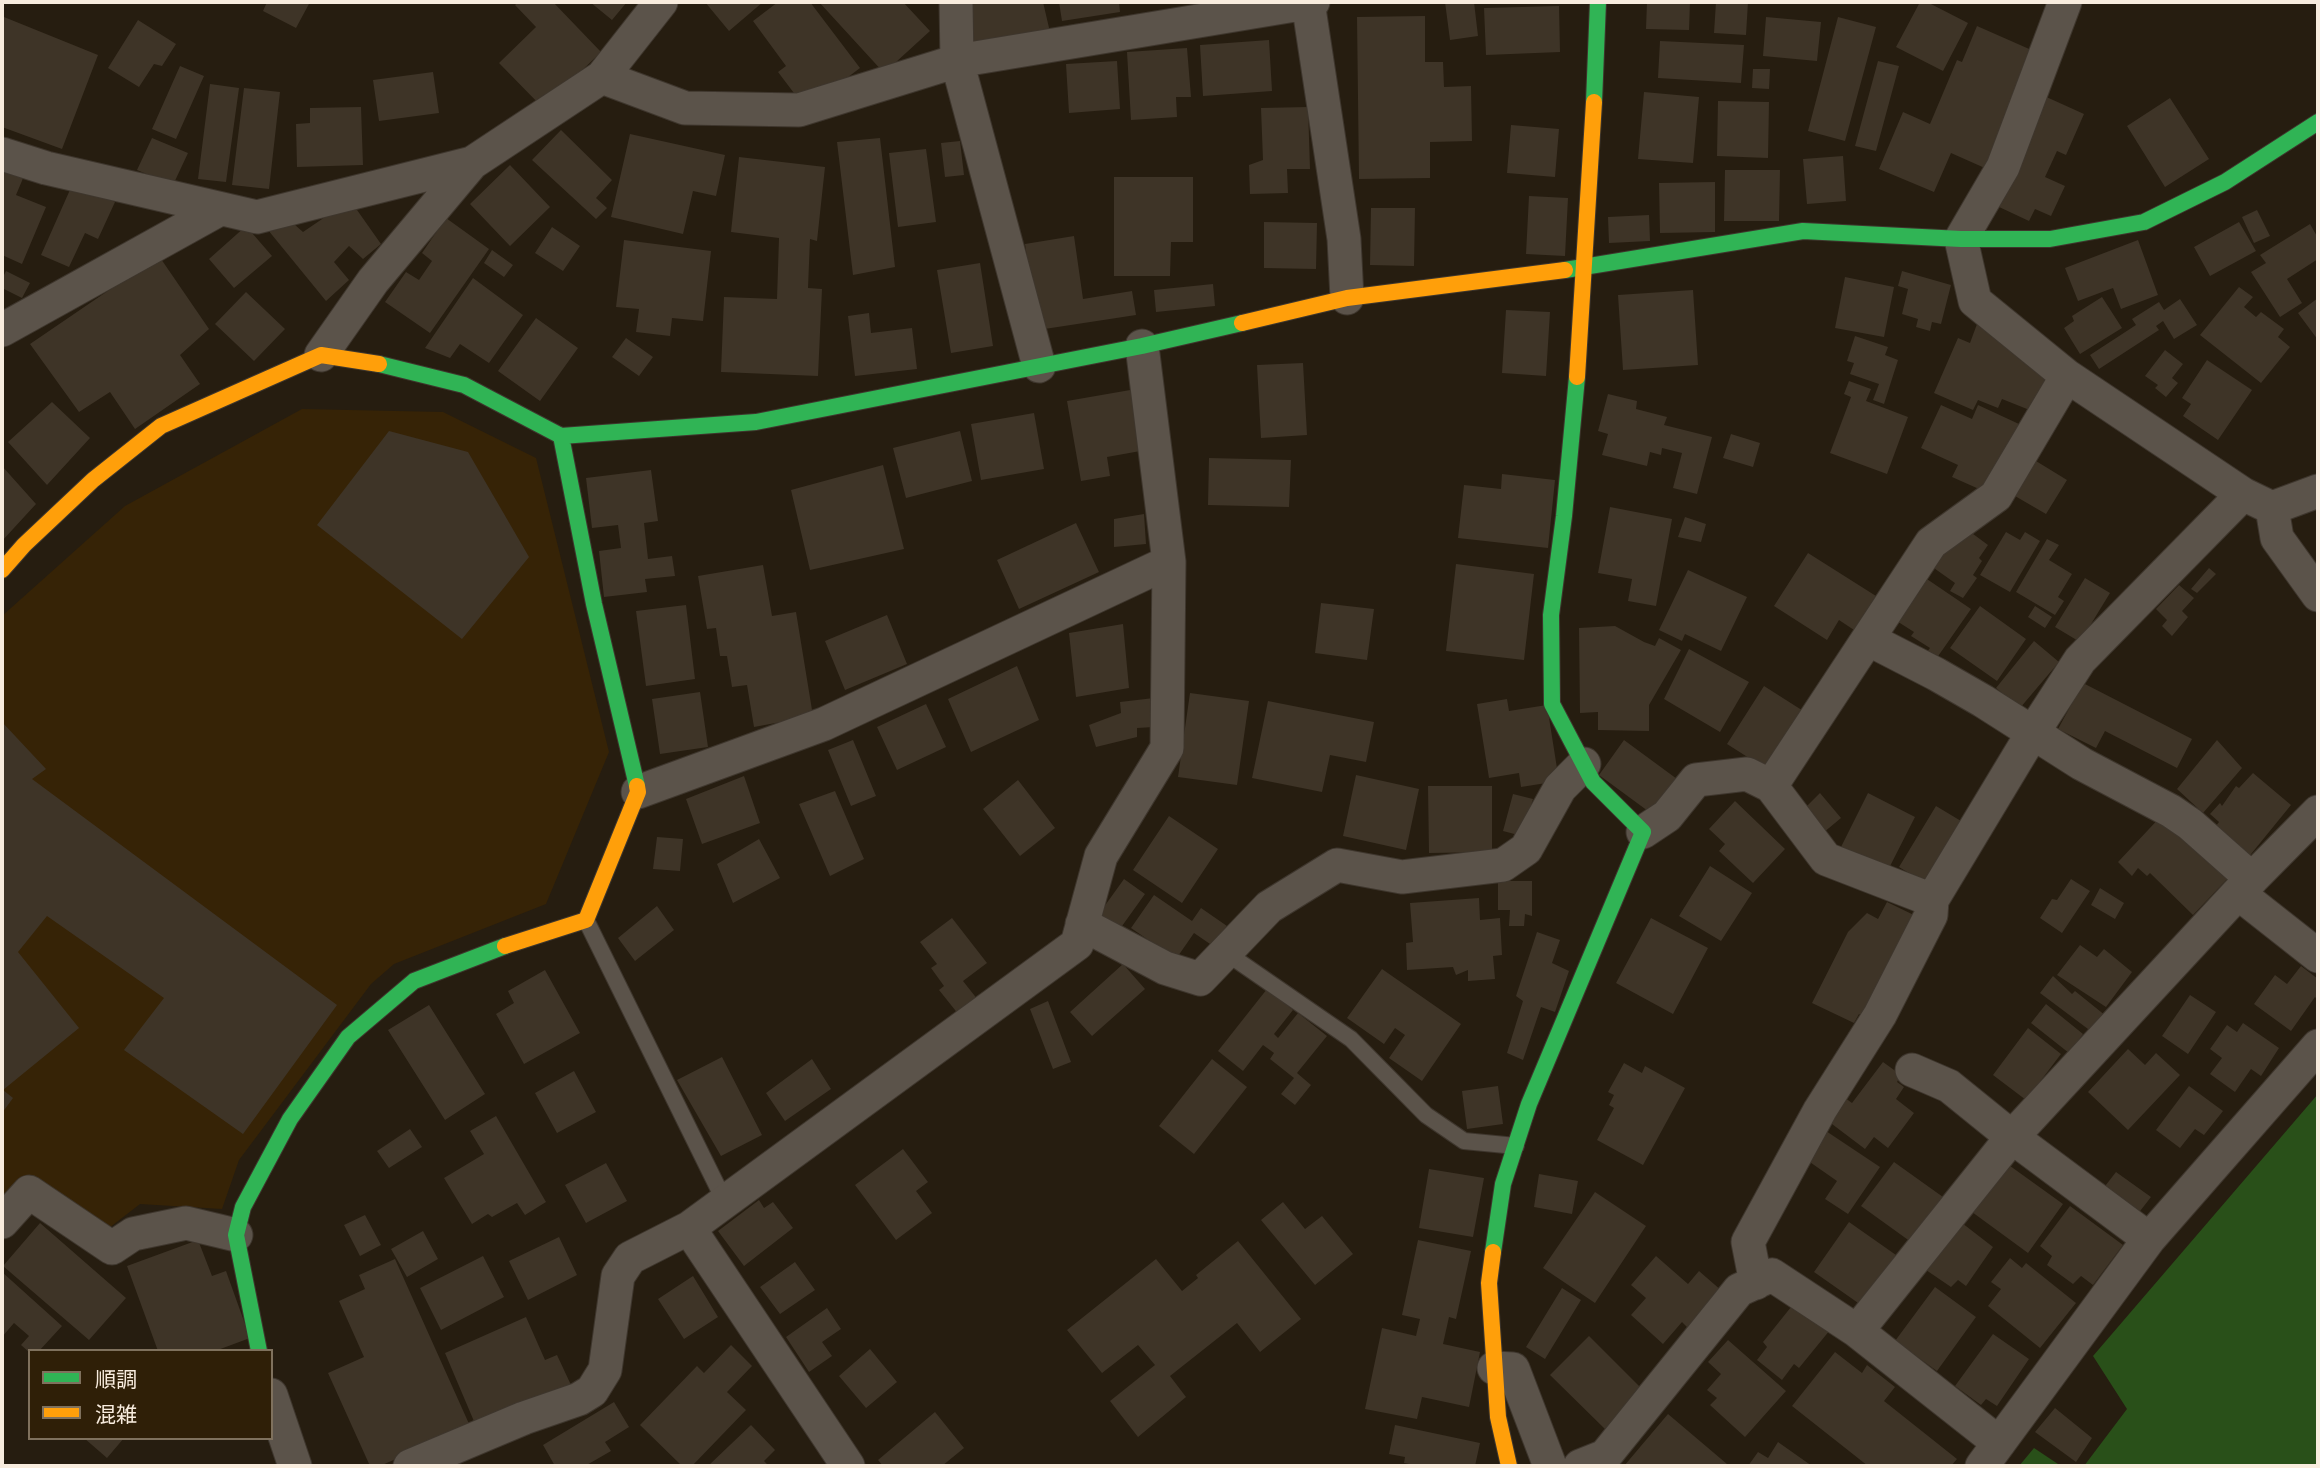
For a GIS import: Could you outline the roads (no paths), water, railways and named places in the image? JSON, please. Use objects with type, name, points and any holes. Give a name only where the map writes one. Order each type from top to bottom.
[{"type":"street","points":[[2,570],[24,545],[93,480],[161,426],[321,355],[373,281],[472,163],[602,77],[661,2]]},
{"type":"street","points":[[956,2],[957,61],[1040,366]]},
{"type":"street","points":[[1308,2],[1344,239],[1348,298]]},
{"type":"street","points":[[602,77],[685,108],[799,110],[957,61],[1313,2]]},
{"type":"street","points":[[1598,2],[1586,267],[1564,516],[1551,615],[1552,704],[1594,782],[1643,832]]},
{"type":"street","points":[[2066,2],[2003,167],[1961,239],[1975,301],[2067,376],[2257,501],[2277,538],[2318,595]]},
{"type":"street","points":[[321,355],[398,367],[464,385],[561,436],[756,422],[1142,346],[1348,298],[1586,267],[1803,232],[1961,239],[2049,239],[2144,222],[2225,182],[2318,122]]},
{"type":"street","points":[[2,154],[46,168],[257,218],[472,163]]},
{"type":"street","points":[[2,330],[220,209]]},
{"type":"street","points":[[413,1466],[524,1418],[579,1399],[592,1391],[605,1370],[618,1276],[630,1258],[689,1228],[1077,944],[1101,856],[1167,748],[1169,562],[1142,346]]},
{"type":"street","points":[[1771,786],[1931,543],[1996,496],[2067,376]]},
{"type":"street","points":[[259,1349],[236,1235],[243,1207],[290,1119],[348,1037],[414,981],[490,951],[586,920],[639,792],[594,604],[561,436]]},
{"type":"street","points":[[1756,1283],[1748,1242],[1820,1110],[1880,1015],[1931,915],[1932,900],[2080,660],[2257,501],[2318,491]]},
{"type":"street","points":[[639,792],[824,724],[1169,562]]},
{"type":"street","points":[[1868,639],[1983,701],[2082,764],[2171,811],[2190,824],[2245,886],[2318,956]]},
{"type":"street","points":[[1082,924],[1165,968],[1200,979],[1269,907],[1337,866],[1402,877],[1503,865],[1526,849],[1560,788],[1584,764]]},
{"type":"street","points":[[1509,1466],[1498,1417],[1489,1283],[1503,1184],[1528,1104],[1643,832],[1667,816],[1696,780],[1747,774],[1771,786],[1826,859],[1932,900]]},
{"type":"street","points":[[1857,1331],[2012,1137],[2245,886],[2318,812]]},
{"type":"street","points":[[1580,1466],[1605,1456],[1739,1290],[1772,1275],[1857,1331],[1991,1455],[2150,1239],[2318,1046]]},
{"type":"street","points":[[1912,1070],[1949,1086],[2012,1137],[2150,1239]]},
{"type":"street","points":[[2,1222],[29,1192],[112,1248],[134,1234],[186,1223],[236,1235]]},
{"type":"street","points":[[689,1228],[848,1466]]},
{"type":"street","points":[[1494,1368],[1514,1369],[1550,1466]]},
{"type":"street","points":[[273,1401],[295,1466]]},
{"type":"lane","points":[[586,920],[724,1202]]},
{"type":"lane","points":[[1225,952],[1351,1038],[1426,1115],[1464,1141],[1516,1146]]}]
